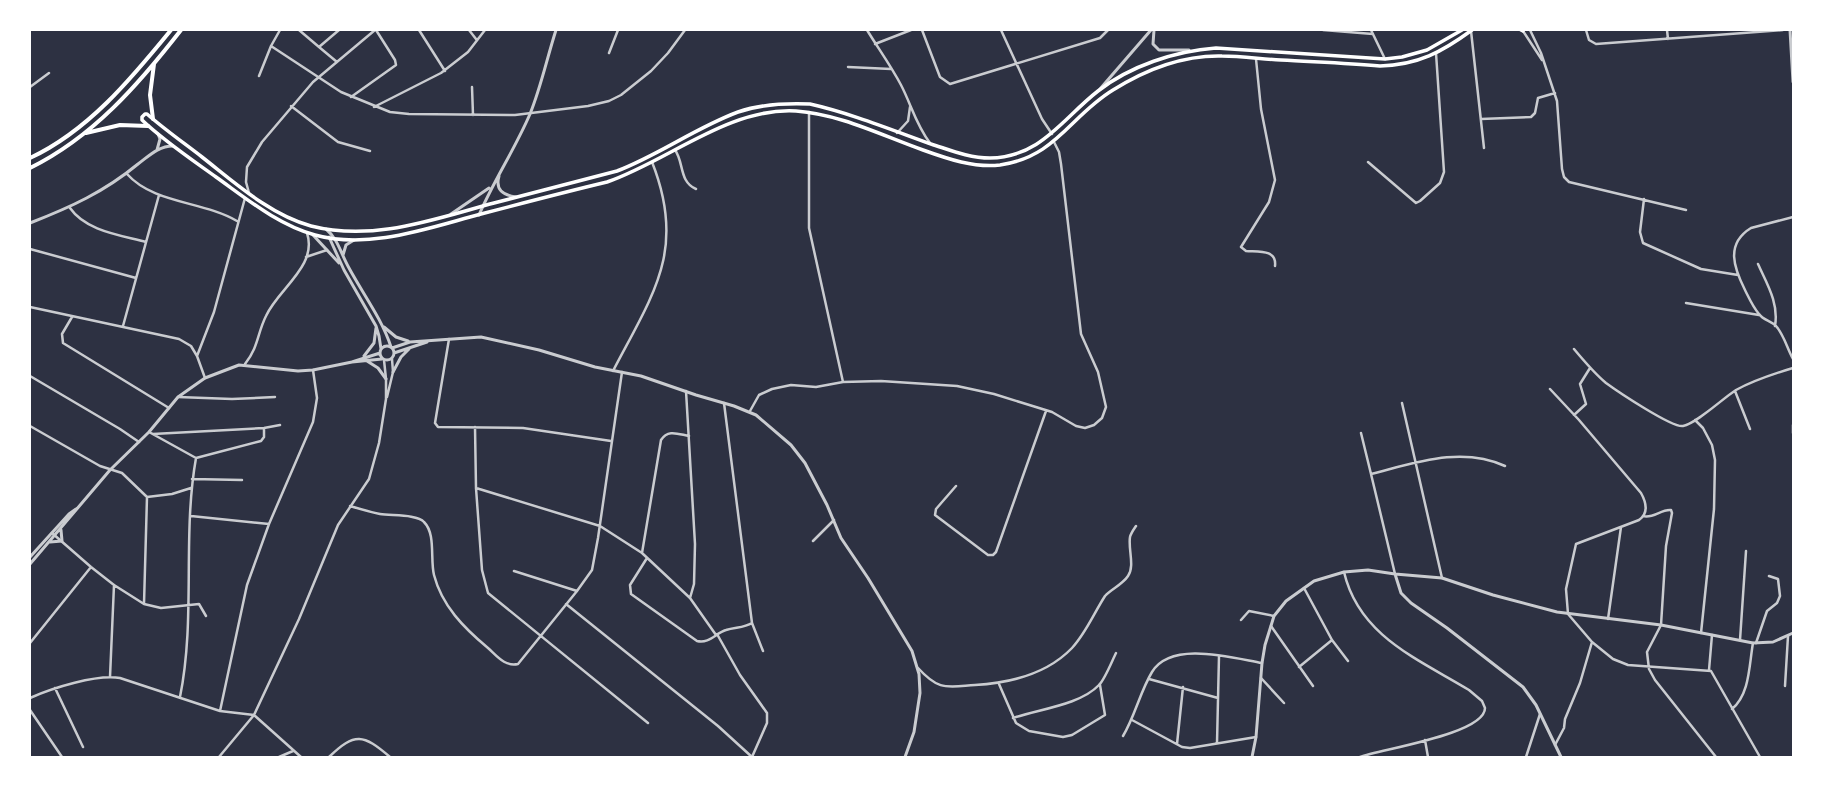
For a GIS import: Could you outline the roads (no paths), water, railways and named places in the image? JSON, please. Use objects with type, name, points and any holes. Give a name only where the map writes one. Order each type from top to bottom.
[{"type":"highway","points":[[30,158],[63,138],[103,106],[170,30]]},
{"type":"highway","points":[[30,168],[60,151],[84,134],[114,108],[154,64],[182,30]]},
{"type":"highway","points":[[153,119],[150,95],[154,64]]},
{"type":"highway","points":[[84,134],[120,125],[148,126]]},
{"type":"main road","points":[[1462,30],[1427,50],[1402,57],[1385,59],[1230,48],[1194,50],[1170,56],[1139,67],[1097,92],[1052,134],[1031,148],[1001,157],[988,158],[969,156],[810,104],[762,106],[738,112],[706,126],[617,171],[445,217],[394,229],[353,231],[336,230],[326,229],[296,220],[249,194],[147,114],[142,115],[142,120],[174,146],[272,216],[314,235],[329,238],[356,239],[400,235],[607,182],[743,118],[782,111],[809,112],[840,120],[948,159],[968,164],[990,166],[1024,159],[1043,150],[1054,142],[1104,96],[1129,80],[1151,70],[1178,61],[1201,57],[1222,56],[1392,66],[1416,62],[1436,54],[1471,30]]},
{"type":"main road","points":[[882,135],[884,128]]},
{"type":"street","points":[[259,76],[271,46],[280,30]]},
{"type":"street","points":[[299,30],[337,62]]},
{"type":"street","points":[[319,47],[339,30]]},
{"type":"street","points":[[249,194],[245,173],[249,161],[291,106],[318,77],[376,30],[396,65],[351,97]]},
{"type":"street","points":[[419,30],[445,71]]},
{"type":"street","points":[[469,30],[476,39]]},
{"type":"street","points":[[374,107],[421,85],[445,71],[468,52],[476,39],[485,30]]},
{"type":"street","points":[[479,215],[491,187],[500,173],[530,113],[556,30]]},
{"type":"street","points":[[608,53],[618,30]]},
{"type":"street","points":[[271,46],[351,97],[390,112],[409,114],[514,115],[588,106],[610,101],[621,95],[651,71],[668,53],[685,30]]},
{"type":"street","points":[[867,30],[891,69],[910,104],[917,123],[930,143]]},
{"type":"street","points":[[875,44],[911,30]]},
{"type":"street","points":[[922,30],[940,77],[946,83],[960,82],[1100,38],[1108,30]]},
{"type":"street","points":[[1001,30],[1042,119],[1052,134]]},
{"type":"street","points":[[1153,30],[1153,44],[1159,50],[1194,50]]},
{"type":"street","points":[[1097,92],[1153,30]]},
{"type":"street","points":[[1323,30],[1373,34]]},
{"type":"street","points":[[1371,30],[1385,59]]},
{"type":"street","points":[[1471,30],[1484,148]]},
{"type":"street","points":[[1522,30],[1543,62]]},
{"type":"street","points":[[1530,30],[1541,53],[1555,93],[1559,115],[1562,169],[1564,177],[1569,182],[1583,187],[1644,198],[1686,210]]},
{"type":"street","points":[[1586,30],[1589,40],[1596,44],[1783,30]]},
{"type":"street","points":[[1667,30],[1668,39]]},
{"type":"street","points":[[1790,30],[1793,82]]},
{"type":"street","points":[[1368,162],[1416,203],[1442,180],[1444,161],[1436,54]]},
{"type":"street","points":[[1256,59],[1261,109],[1275,180],[1269,202],[1241,247],[1246,251],[1266,252],[1273,255],[1276,260],[1275,266]]},
{"type":"street","points":[[848,67],[891,69]]},
{"type":"street","points":[[30,87],[49,73]]},
{"type":"street","points":[[472,87],[473,115]]},
{"type":"street","points":[[1481,119],[1531,117],[1535,113],[1539,97],[1555,93]]},
{"type":"street","points":[[897,133],[909,120],[910,104]]},
{"type":"street","points":[[291,106],[338,142],[370,151]]},
{"type":"street","points":[[809,112],[808,228],[843,382]]},
{"type":"street","points":[[157,150],[160,139],[158,134]]},
{"type":"street","points":[[750,411],[757,398],[766,390],[791,385],[816,388],[843,382],[881,382],[953,385],[994,394],[1052,412],[1076,426],[1089,428],[1102,418],[1106,408],[1098,372],[1081,334],[1061,164],[1059,152],[1054,142]]},
{"type":"street","points":[[30,223],[70,208],[127,174],[157,150],[163,147],[174,146]]},
{"type":"street","points":[[675,150],[678,155],[685,180],[688,185],[696,189]]},
{"type":"street","points":[[613,371],[653,293],[664,260],[667,243],[667,220],[657,176],[652,162]]},
{"type":"street","points":[[500,173],[497,183],[499,190],[506,195],[517,197]]},
{"type":"street","points":[[127,174],[142,186],[159,194],[222,213],[237,221]]},
{"type":"street","points":[[445,217],[469,203],[491,187]]},
{"type":"street","points":[[123,326],[159,194]]},
{"type":"street","points":[[197,356],[214,312],[237,221],[245,198]]},
{"type":"street","points":[[1644,198],[1640,232],[1643,243],[1701,269],[1738,275]]},
{"type":"street","points":[[70,208],[76,217],[94,226],[146,242]]},
{"type":"street","points":[[1760,315],[1738,275],[1734,258],[1742,235],[1751,228],[1793,217]]},
{"type":"street","points":[[326,229],[335,238],[343,257],[382,326],[392,347],[394,353],[392,358],[393,372],[386,399]]},
{"type":"street","points":[[219,757],[254,715],[299,619],[338,525],[369,479],[379,443],[386,399],[386,379],[383,359],[380,351],[379,336],[376,326],[342,266],[329,238],[331,233],[336,230]]},
{"type":"street","points":[[246,364],[255,351],[266,316],[306,258],[309,244],[307,232]]},
{"type":"street","points":[[314,235],[342,266]]},
{"type":"street","points":[[343,257],[346,245],[356,239]]},
{"type":"street","points":[[30,249],[136,278]]},
{"type":"street","points":[[306,258],[327,250]]},
{"type":"street","points":[[1758,264],[1775,303],[1777,310],[1776,326]]},
{"type":"street","points":[[1686,303],[1760,315],[1776,326],[1785,340],[1793,359]]},
{"type":"street","points":[[30,307],[179,339],[191,346],[197,356],[205,378]]},
{"type":"street","points":[[72,317],[62,334],[63,342],[169,408]]},
{"type":"street","points":[[365,358],[374,343],[376,326]]},
{"type":"street","points":[[382,326],[396,337],[410,342]]},
{"type":"street","points":[[30,564],[110,470],[149,432],[178,397],[205,378],[234,366],[246,364],[284,370],[313,370],[365,358],[380,351],[385,346],[392,347],[410,342],[481,337],[539,350],[613,371],[641,376],[750,411],[772,429],[798,454],[810,472],[834,520],[841,538],[865,573],[912,651],[918,668],[920,693],[917,717],[905,757]]},
{"type":"street","points":[[450,339],[435,423],[438,427],[524,428],[611,441]]},
{"type":"street","points":[[394,353],[427,342]]},
{"type":"street","points":[[393,372],[401,357],[410,347]]},
{"type":"street","points":[[1574,350],[1605,382],[1672,424],[1683,426],[1695,420],[1735,391],[1753,381],[1793,368]]},
{"type":"street","points":[[365,358],[392,358]]},
{"type":"street","points":[[365,358],[378,368],[386,379]]},
{"type":"street","points":[[1574,415],[1586,404],[1580,384],[1590,368]]},
{"type":"street","points":[[220,711],[247,585],[269,524],[313,422],[317,398],[317,386],[313,370]]},
{"type":"street","points":[[350,506],[382,514],[417,518],[424,522],[429,529],[431,537],[434,575],[446,602],[459,621],[504,662],[513,665],[518,664],[578,591],[592,570],[600,526],[622,372]]},
{"type":"street","points":[[30,376],[120,429],[139,442]]},
{"type":"street","points":[[1550,389],[1642,495],[1646,505],[1643,516],[1639,520],[1576,544],[1566,589],[1568,614],[1592,642],[1616,662],[1648,667],[1709,670]]},
{"type":"street","points":[[686,391],[696,568],[690,598]]},
{"type":"street","points":[[1735,391],[1750,429]]},
{"type":"street","points":[[178,397],[232,399],[275,397]]},
{"type":"street","points":[[724,402],[752,623],[764,651]]},
{"type":"street","points":[[1402,403],[1442,578]]},
{"type":"street","points":[[956,486],[935,510],[935,515],[988,555],[994,555],[1016,501],[1046,411]]},
{"type":"street","points":[[1695,420],[1703,428],[1712,446],[1715,460],[1714,509],[1701,633]]},
{"type":"street","points":[[153,434],[264,428],[280,425]]},
{"type":"street","points":[[1793,425],[1793,433]]},
{"type":"street","points":[[30,426],[100,466],[125,475],[147,497],[144,604]]},
{"type":"street","points":[[475,427],[476,488],[482,570],[486,588],[491,596],[648,723]]},
{"type":"street","points":[[149,432],[196,458],[261,441],[264,437],[264,428]]},
{"type":"street","points":[[642,553],[661,440],[665,434],[670,433],[689,436]]},
{"type":"street","points":[[1361,433],[1395,574],[1401,593],[1519,682],[1540,714],[1561,757]]},
{"type":"street","points":[[1371,474],[1415,463],[1458,456],[1485,459],[1505,466]]},
{"type":"street","points":[[180,697],[186,660],[191,488],[196,458]]},
{"type":"street","points":[[192,480],[242,480]]},
{"type":"street","points":[[147,497],[172,494],[191,488]]},
{"type":"street","points":[[476,488],[600,526],[642,553],[690,598],[717,634],[733,664],[767,713],[767,723],[752,757],[718,726],[566,604]]},
{"type":"street","points":[[35,559],[30,555],[71,512],[76,509]]},
{"type":"street","points":[[1643,516],[1650,516],[1667,510],[1671,510],[1672,513],[1666,546],[1661,625],[1648,650],[1648,667],[1655,680],[1716,757]]},
{"type":"street","points":[[191,516],[269,524]]},
{"type":"street","points":[[813,541],[834,520]]},
{"type":"street","points":[[918,668],[936,685],[949,687],[999,684],[1028,676],[1053,663],[1072,648],[1088,626],[1106,596],[1128,576],[1130,569],[1130,536],[1136,526]]},
{"type":"street","points":[[1608,619],[1621,527]]},
{"type":"street","points":[[61,528],[62,541]]},
{"type":"street","points":[[52,533],[114,585],[144,604],[160,608],[200,604],[206,616]]},
{"type":"street","points":[[50,542],[62,541]]},
{"type":"street","points":[[1740,640],[1746,551]]},
{"type":"street","points":[[647,558],[630,585],[630,591],[633,596],[697,641],[704,642],[717,634],[752,623]]},
{"type":"street","points":[[30,643],[91,567]]},
{"type":"street","points":[[1252,757],[1256,737],[1262,663],[1270,626],[1274,616],[1286,601],[1304,588],[1321,579],[1344,572],[1368,570],[1442,578],[1493,595],[1568,614],[1661,625],[1755,643],[1773,642],[1793,633]]},
{"type":"street","points":[[514,571],[578,591]]},
{"type":"street","points":[[1344,572],[1346,582],[1358,606],[1379,633],[1469,690],[1484,704],[1485,711],[1484,715],[1467,728],[1360,757]]},
{"type":"street","points":[[1732,709],[1739,703],[1744,695],[1755,643],[1767,611],[1777,602],[1780,596],[1778,579],[1769,576]]},
{"type":"street","points":[[110,677],[114,585]]},
{"type":"street","points":[[1304,588],[1332,640],[1348,661]]},
{"type":"street","points":[[1241,620],[1249,611],[1274,616]]},
{"type":"street","points":[[1270,626],[1312,686]]},
{"type":"street","points":[[1712,635],[1709,670],[1760,757]]},
{"type":"street","points":[[1785,686],[1788,636]]},
{"type":"street","points":[[1299,667],[1332,640]]},
{"type":"street","points":[[1555,745],[1564,728],[1565,719],[1580,683],[1592,642]]},
{"type":"street","points":[[1014,718],[1067,703],[1090,693],[1100,685],[1116,653]]},
{"type":"street","points":[[1123,736],[1132,720],[1152,672],[1160,663],[1173,656],[1195,653],[1262,663]]},
{"type":"street","points":[[1217,743],[1219,656]]},
{"type":"street","points":[[30,698],[55,688],[110,677],[120,678],[220,711],[254,715],[301,757]]},
{"type":"street","points":[[1261,678],[1284,703]]},
{"type":"street","points":[[1149,679],[1183,687],[1218,698]]},
{"type":"street","points":[[999,684],[1016,722],[1029,731],[1063,737],[1072,735],[1105,714],[1100,685]]},
{"type":"street","points":[[1177,744],[1183,687]]},
{"type":"street","points":[[55,688],[83,747]]},
{"type":"street","points":[[30,710],[62,757]]},
{"type":"street","points":[[1526,757],[1540,714]]},
{"type":"street","points":[[1132,720],[1177,744],[1190,748],[1256,737]]},
{"type":"street","points":[[329,757],[348,741],[356,738],[374,744],[390,757]]},
{"type":"street","points":[[1425,740],[1428,757]]},
{"type":"street","points":[[279,757],[294,751]]}]
